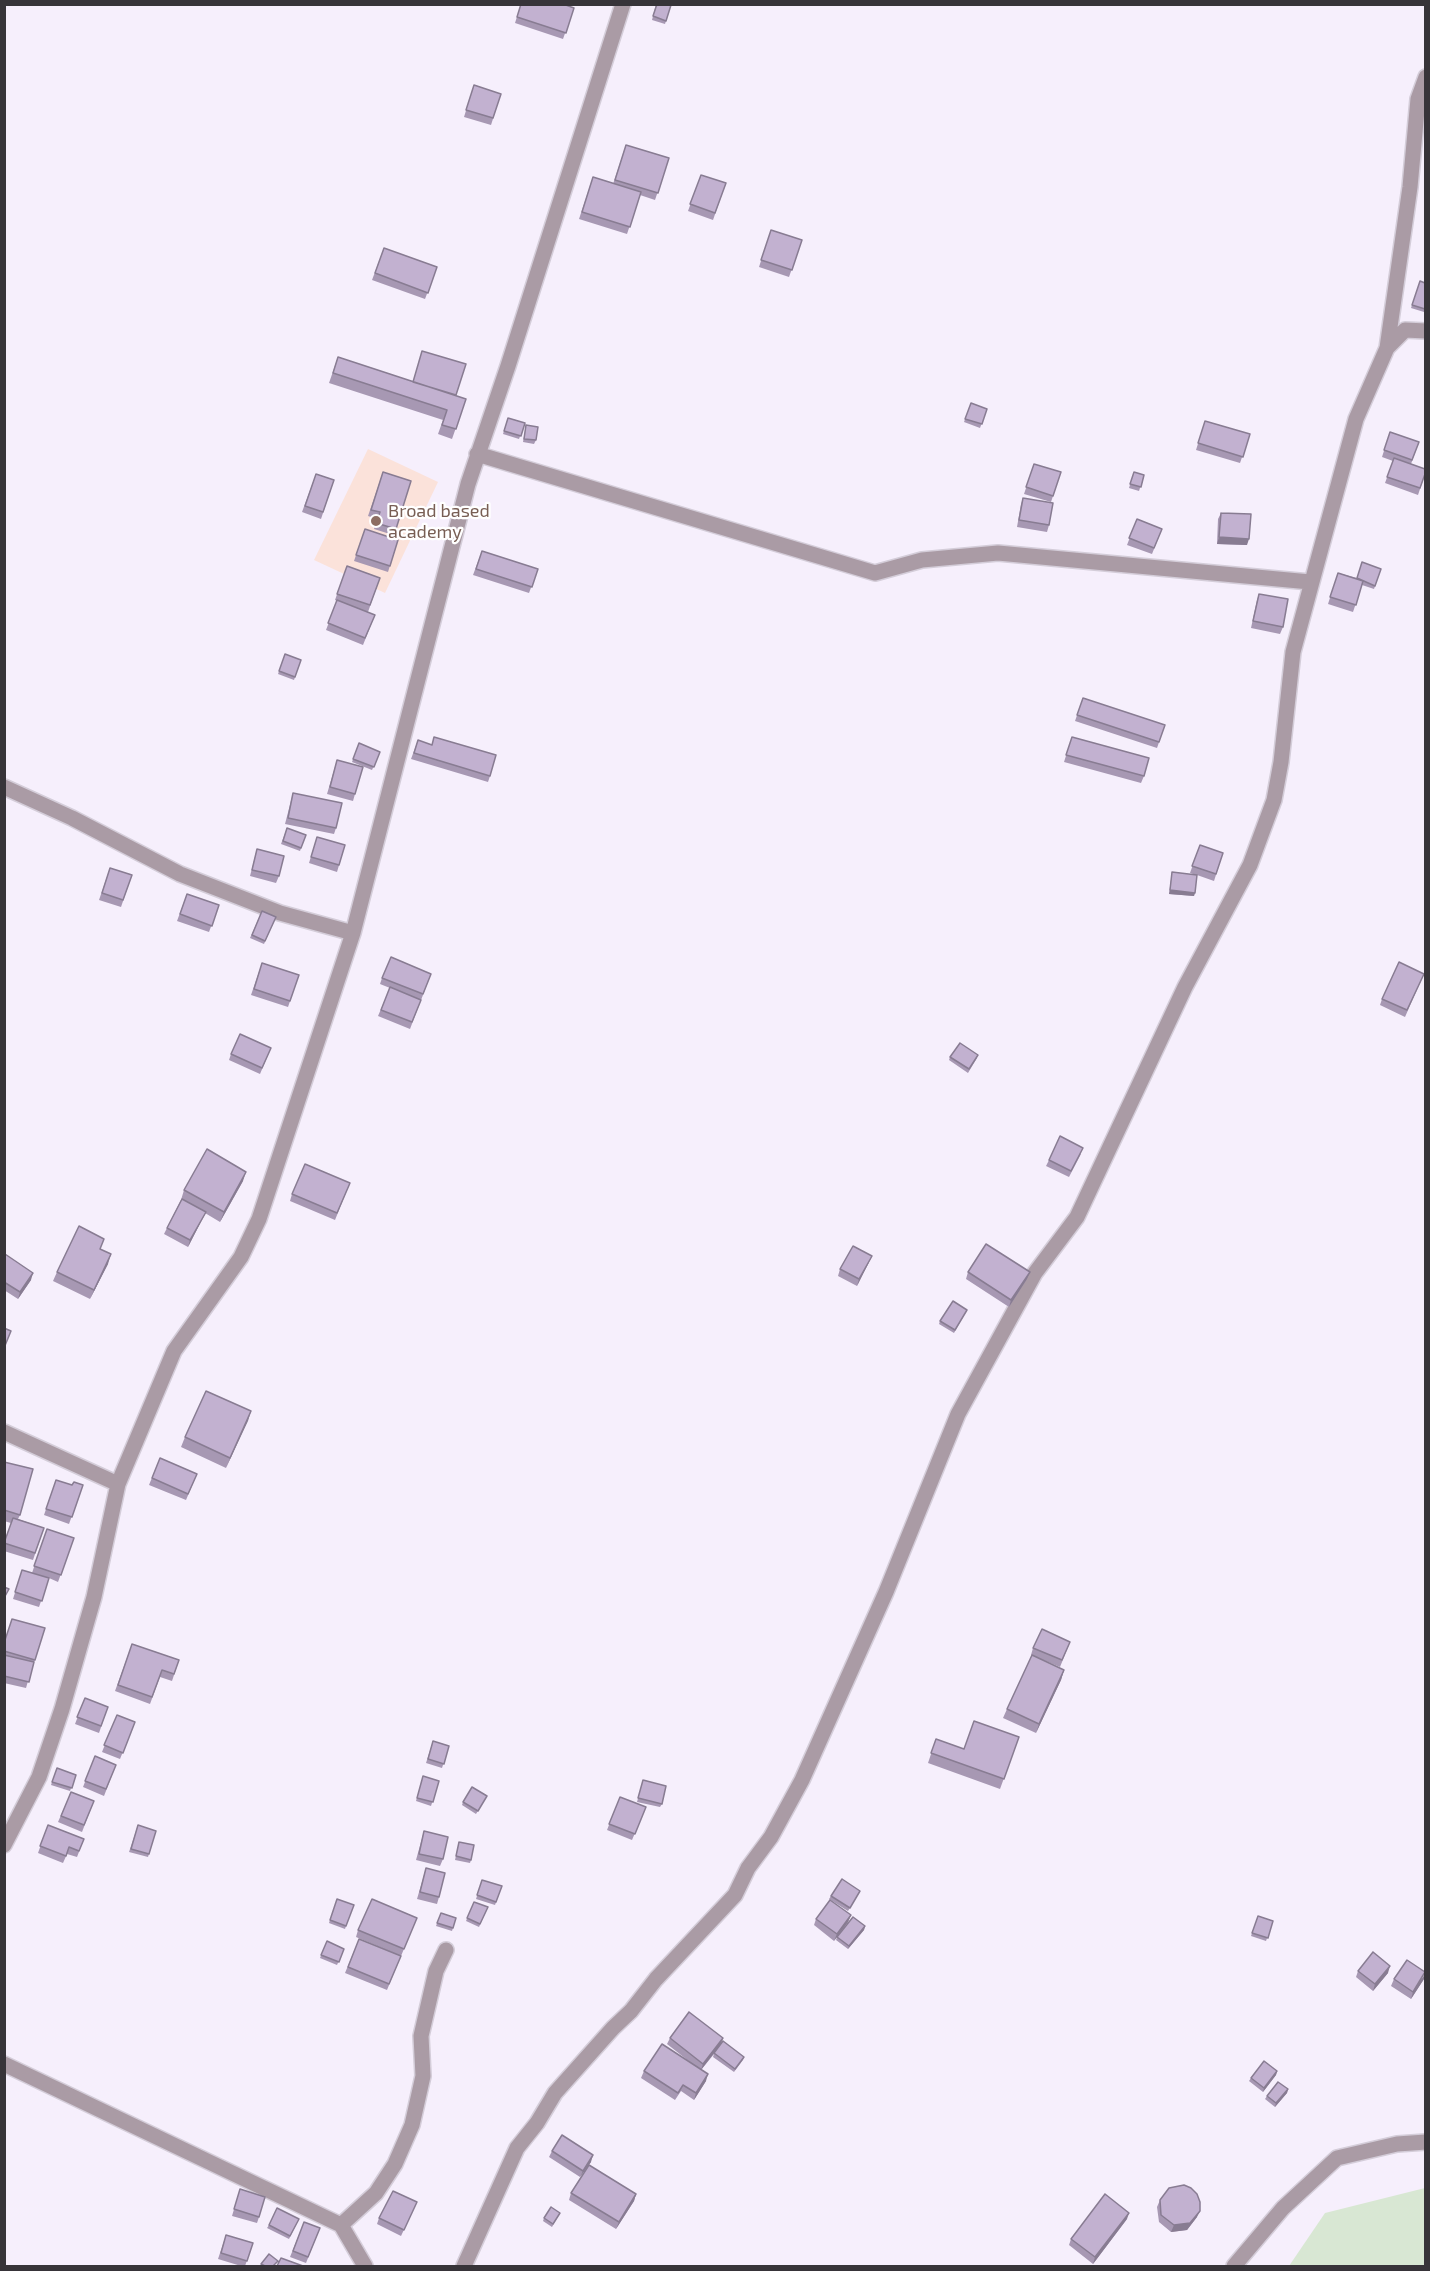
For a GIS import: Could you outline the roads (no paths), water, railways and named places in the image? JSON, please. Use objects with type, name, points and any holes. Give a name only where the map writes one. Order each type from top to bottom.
[{"type":"street","points":[[4,1845],[39,1777],[62,1709],[94,1597],[118,1484],[174,1351],[241,1257],[253,1235],[353,933],[468,483],[508,366],[623,4]]},
{"type":"street","points":[[464,2266],[517,2148],[537,2123],[555,2093],[631,2012],[656,1979],[735,1895],[748,1868],[771,1837],[802,1780],[886,1592],[958,1414],[1035,1273],[1077,1217],[1185,987],[1250,865],[1274,800],[1281,762],[1293,652],[1310,582],[1356,419],[1387,348],[1410,187],[1418,99],[1425,77]]},
{"type":"street","points":[[1387,348],[1405,330],[1425,331]]},
{"type":"street","points":[[477,454],[875,573],[922,560],[998,553],[1310,582]]},
{"type":"street","points":[[4,787],[82,823],[180,874],[280,913],[353,933]]},
{"type":"street","points":[[4,1432],[118,1484]]},
{"type":"street","points":[[340,2225],[376,2193],[395,2164],[412,2125],[423,2076],[422,2036],[436,1971],[446,1950]]},
{"type":"street","points":[[4,2064],[340,2225],[365,2266]]},
{"type":"street","points":[[1234,2266],[1283,2208],[1337,2158],[1397,2144],[1425,2142]]},
{"type":"place","name":"Broad based academy","points":[[376,521]]}]
